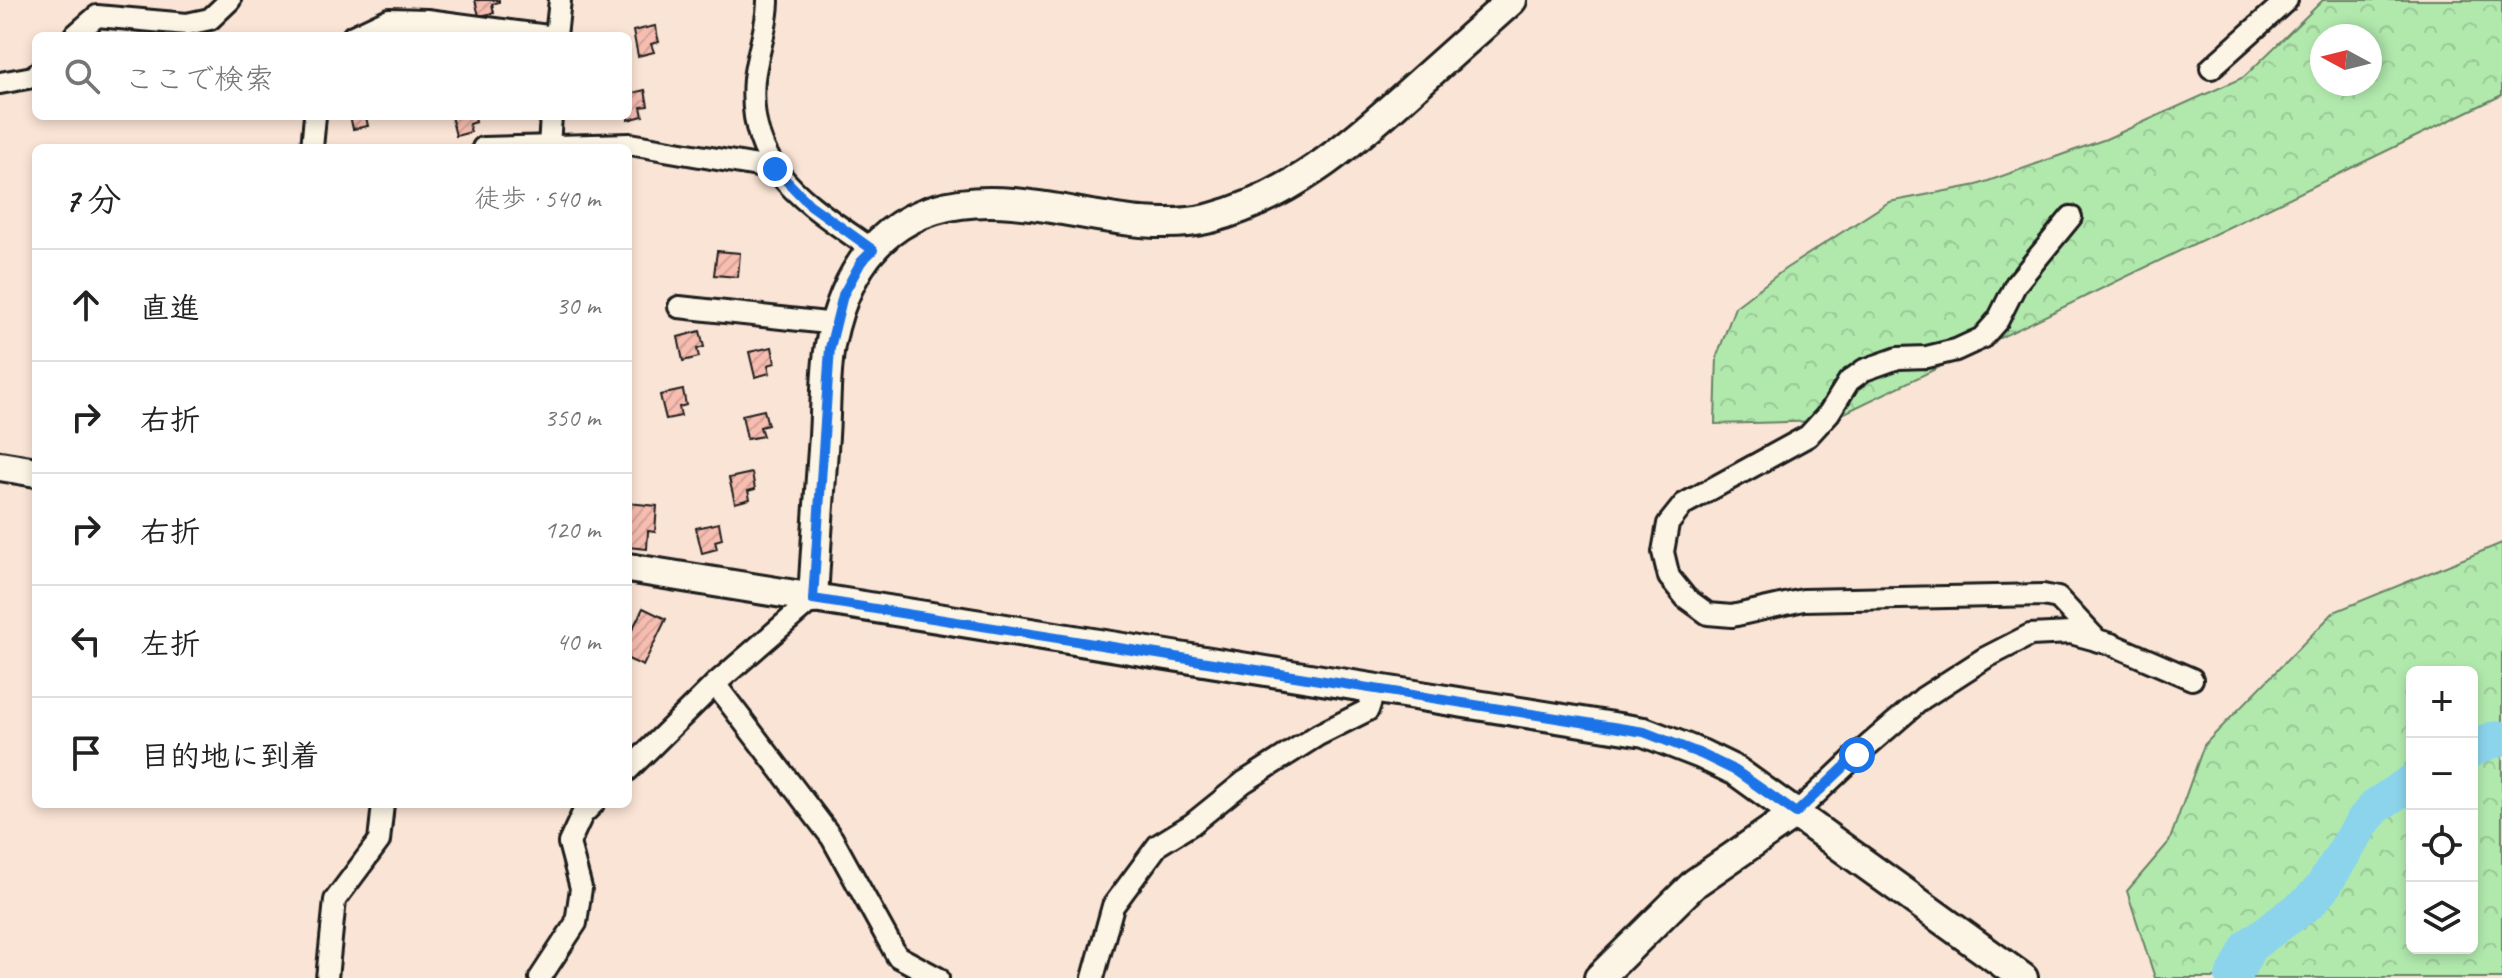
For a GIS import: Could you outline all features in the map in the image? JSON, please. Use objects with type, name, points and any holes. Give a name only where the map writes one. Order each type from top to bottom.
[{"type":"street","points":[[79,32],[97,16],[187,24],[210,19],[230,0]]},
{"type":"street","points":[[556,32],[560,0]]},
{"type":"street","points":[[768,0],[768,15],[755,77],[753,116],[763,150],[775,169],[809,204],[873,250]]},
{"type":"street","points":[[632,766],[715,684],[813,599],[830,348],[843,295],[861,262],[885,236],[910,219],[939,208],[973,201],[1173,222],[1208,219],[1247,207],[1294,184],[1353,142],[1512,0]]},
{"type":"street","points":[[2211,68],[2287,0]]},
{"type":"street","points":[[361,32],[389,19],[427,20],[518,32]]},
{"type":"street","points":[[0,83],[32,77]]},
{"type":"street","points":[[312,144],[315,120]]},
{"type":"street","points":[[549,144],[551,120]]},
{"type":"street","points":[[632,144],[775,169]]},
{"type":"street","points":[[2071,217],[2016,284],[1998,320],[1982,338],[1956,350],[1927,357],[1898,358],[1864,370],[1849,381],[1829,413],[1808,436],[1684,504],[1668,524],[1663,552],[1669,577],[1686,598],[1708,614],[1732,616],[1803,600],[2043,595],[2058,598],[2098,641]]},
{"type":"street","points":[[679,307],[836,324]]},
{"type":"street","points":[[0,466],[32,471]]},
{"type":"street","points":[[632,569],[1644,732],[1736,771],[2023,978]]},
{"type":"street","points":[[1599,978],[1695,883],[1796,813],[1923,698],[1985,658],[2030,635],[2071,633],[2192,679]]},
{"type":"street","points":[[715,684],[832,838],[897,956],[938,978]]},
{"type":"street","points":[[1093,978],[1113,906],[1158,845],[1192,824],[1244,782],[1318,735],[1368,710],[1375,689]]},
{"type":"street","points":[[327,978],[335,900],[379,841],[383,808]]},
{"type":"street","points":[[540,978],[576,923],[581,888],[569,843],[582,815],[589,808]]},
{"type":"green space","points":[[2323,0],[2502,0],[2502,95],[1828,421],[1715,424],[1717,356],[1735,307],[1785,269],[1889,202],[1977,185],[2106,139],[2244,77]]},
{"type":"green space","points":[[2502,543],[2502,978],[2155,978],[2127,891],[2169,842],[2204,745],[2334,612]]},
{"type":"building","points":[[475,0],[499,2],[492,4],[494,13],[479,16]]},
{"type":"building","points":[[655,26],[659,42],[651,44],[654,52],[638,56],[633,31]]},
{"type":"building","points":[[645,90],[648,106],[641,107],[643,116],[632,119],[632,93]]},
{"type":"building","points":[[351,120],[367,120],[368,126],[353,129]]},
{"type":"building","points":[[452,120],[476,120],[469,124],[471,132],[456,136]]},
{"type":"building","points":[[717,251],[740,253],[738,277],[714,275]]},
{"type":"building","points":[[700,331],[704,347],[697,349],[699,357],[683,361],[678,337]]},
{"type":"building","points":[[772,347],[775,363],[768,365],[770,373],[755,377],[749,352]]},
{"type":"building","points":[[683,390],[686,405],[679,407],[681,416],[666,419],[660,395]]},
{"type":"building","points":[[764,410],[768,425],[760,427],[763,436],[747,439],[742,415]]},
{"type":"building","points":[[752,473],[755,489],[748,491],[750,499],[735,503],[729,478]]},
{"type":"building","points":[[632,503],[657,506],[655,532],[648,531],[647,549],[632,547]]},
{"type":"building","points":[[719,523],[722,539],[715,541],[717,549],[702,553],[696,528]]},
{"type":"building","points":[[643,608],[666,619],[643,666],[632,661],[632,630]]},
{"type":"waterway","points":[[2478,746],[2502,739]]},
{"type":"waterway","points":[[2233,978],[2249,946],[2308,903],[2322,888],[2364,820],[2377,805],[2406,786]]},
{"type":"route","points":[[775,169],[809,204],[873,250],[861,262],[843,295],[830,348],[813,599],[1644,732],[1736,771],[1796,813],[1857,755]]}]
